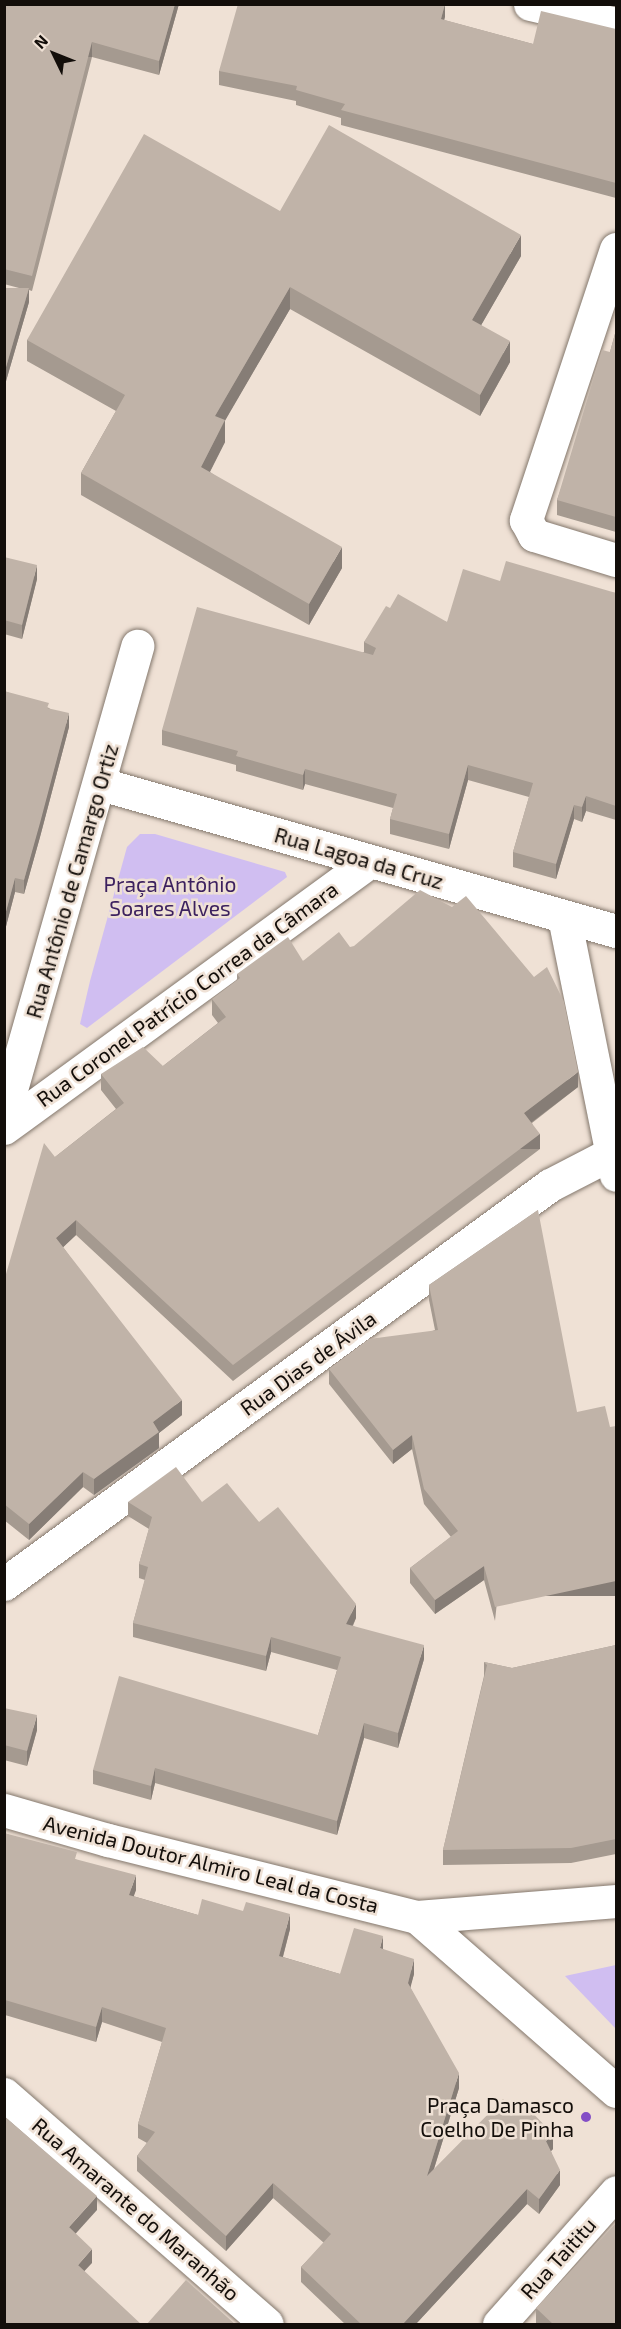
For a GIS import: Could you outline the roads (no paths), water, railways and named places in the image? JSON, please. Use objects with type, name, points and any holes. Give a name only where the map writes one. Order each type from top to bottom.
[{"type":"street","points":[[530,4],[616,24]]},
{"type":"street","points":[[616,249],[526,520],[534,535],[616,560]]},
{"type":"street","name":"Rua Antônio de Camargo Ortiz","points":[[4,1114],[101,784],[137,646]]},
{"type":"street","name":"Rua Lagoa da Cruz","points":[[101,784],[616,931]]},
{"type":"street","name":"Rua Coronel Patrício Correa da Câmara","points":[[4,1128],[369,861]]},
{"type":"street","points":[[564,917],[615,1159]]},
{"type":"street","name":"Rua Dias de Ávila","points":[[4,1584],[550,1185],[615,1159]]},
{"type":"street","name":"Avenida Doutor Almiro Leal da Costa","points":[[4,1810],[108,1840],[417,1917]]},
{"type":"street","points":[[417,1917],[616,1901]]},
{"type":"street","points":[[417,1917],[616,2091]]},
{"type":"street","name":"Rua Amarante do Maranhão","points":[[4,2094],[267,2325]]},
{"type":"street","name":"Rua Taititu","points":[[499,2325],[616,2192]]},
{"type":"place","name":"Praça Damasco Coelho De Pinha","points":[[586,2117]]},
{"type":"park label","name":"Praça Antônio Soares Alves","points":[[170,896]]}]
